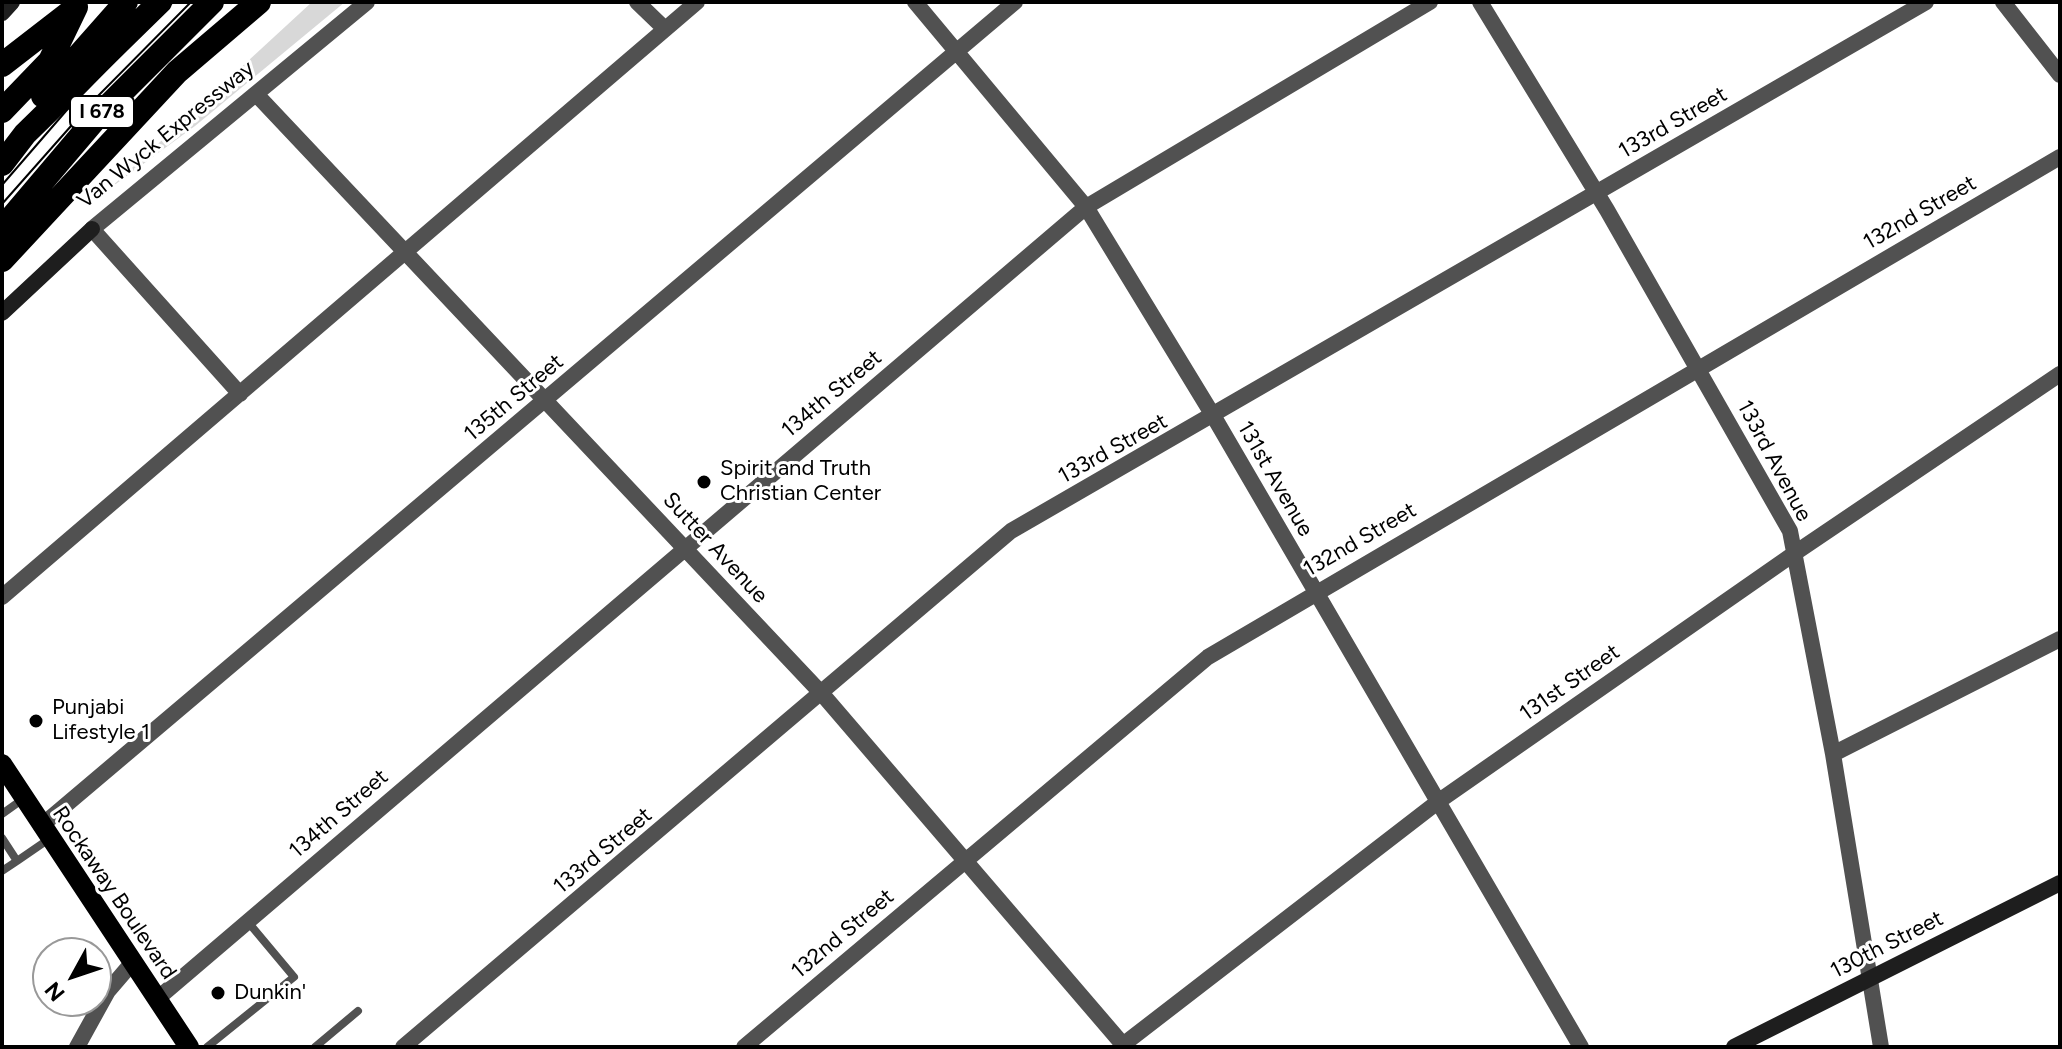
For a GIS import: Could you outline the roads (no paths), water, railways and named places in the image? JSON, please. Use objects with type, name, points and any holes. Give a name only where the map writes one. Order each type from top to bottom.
[{"type":"highway","points":[[2,142],[126,2]]},
{"type":"highway","name":"I 678","points":[[2,164],[25,134],[160,2]]},
{"type":"highway","name":"Van Wyck Expressway","points":[[2,229],[97,117],[212,2]]},
{"type":"highway","points":[[2,260],[177,72],[259,2]]},
{"type":"highway","points":[[2,65],[79,5]]},
{"type":"highway","points":[[2,111],[50,61],[79,5]]},
{"type":"main road","name":"Rockaway Boulevard","points":[[2,764],[189,1047]]},
{"type":"street","points":[[2,13],[12,2]]},
{"type":"street","name":"Van Wyck Expressway","points":[[2,313],[92,229],[367,2]]},
{"type":"street","points":[[637,2],[665,29]]},
{"type":"street","points":[[2,597],[697,2]]},
{"type":"street","name":"131st Avenue","points":[[915,2],[1086,207],[1214,417],[1581,1047]]},
{"type":"street","name":"135th Street","points":[[45,833],[546,400],[1015,2]]},
{"type":"street","name":"134th Street","points":[[157,999],[1086,207],[1430,2]]},
{"type":"street","name":"133rd Avenue","points":[[1480,2],[1597,193],[1790,531],[1833,754],[1881,1047]]},
{"type":"street","name":"133rd Street","points":[[403,1047],[823,695],[1011,531],[1214,417],[1926,2]]},
{"type":"street","points":[[2003,2],[2060,75]]},
{"type":"street","name":"Sutter Avenue","points":[[256,94],[823,695],[966,858],[1123,1046]]},
{"type":"street","name":"132nd Street","points":[[744,1047],[1208,657],[1315,591],[2060,157]]},
{"type":"street","points":[[92,229],[240,394]]},
{"type":"street","name":"131st Street","points":[[1123,1046],[1439,801],[1795,553],[2060,374]]},
{"type":"street","points":[[1833,754],[2060,639]]},
{"type":"street","name":"130th Street","points":[[1734,1047],[2060,883]]},
{"type":"street","points":[[77,1047],[108,991],[132,963]]},
{"type":"lane","points":[[2,814],[23,799]]},
{"type":"lane","points":[[2,871],[17,861],[45,833]]},
{"type":"lane","points":[[2,838],[17,861]]},
{"type":"lane","points":[[207,1047],[294,977],[248,921]]},
{"type":"lane","points":[[315,1047],[358,1011]]},
{"type":"tram line","points":[[2,185],[66,111],[173,2]]},
{"type":"tram line","points":[[2,204],[94,100],[191,2]]},
{"type":"place","name":"Spirit and Truth Christian Center","points":[[704,482]]},
{"type":"place","name":"Punjabi Lifestyle 1","points":[[36,721]]},
{"type":"place","name":"Dunkin'","points":[[218,993]]}]
